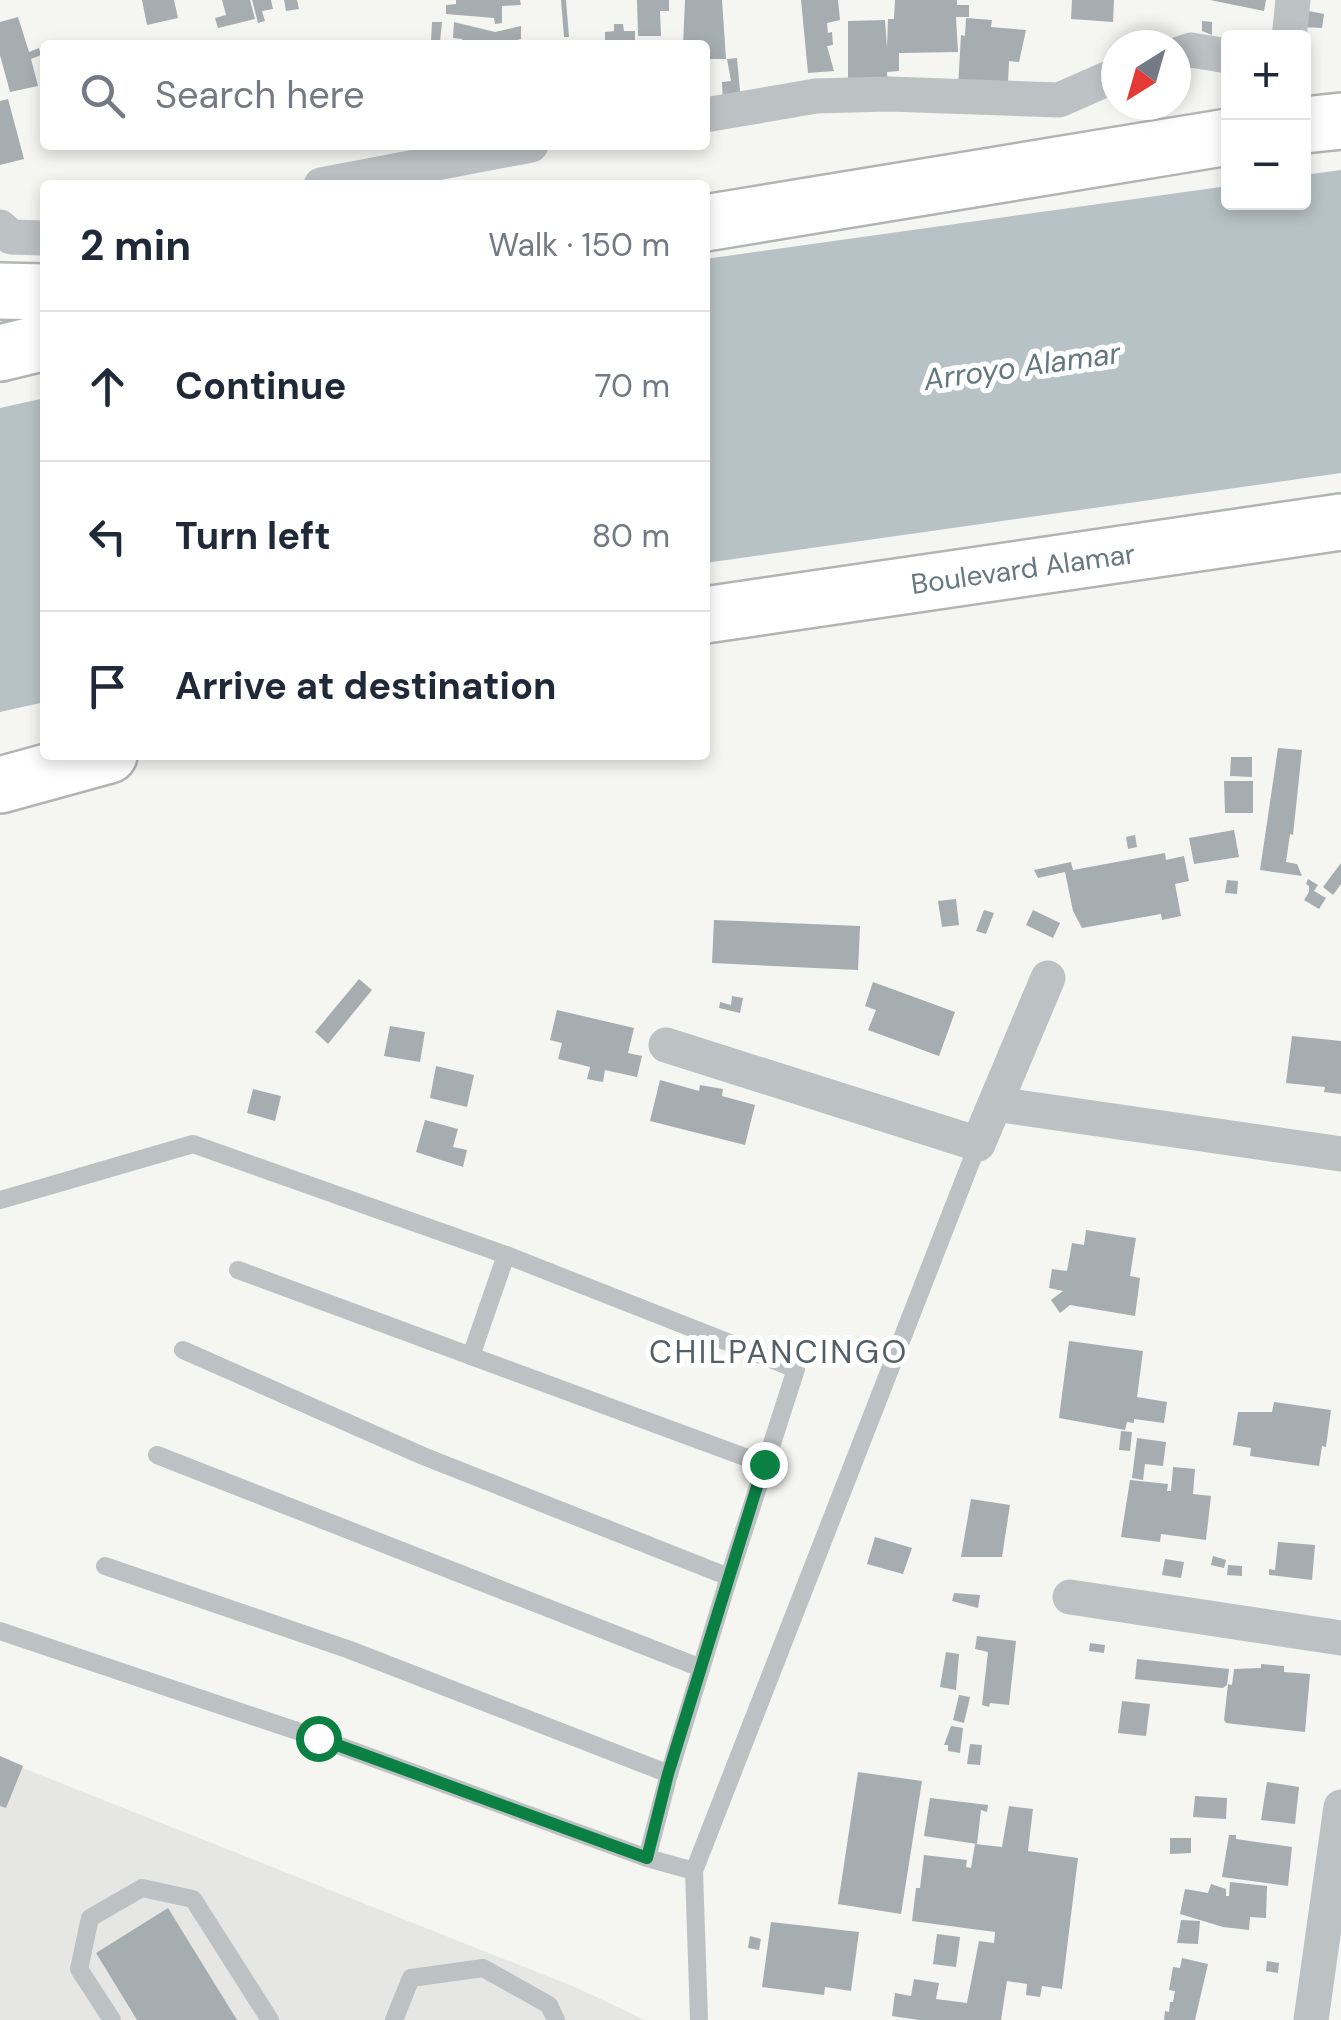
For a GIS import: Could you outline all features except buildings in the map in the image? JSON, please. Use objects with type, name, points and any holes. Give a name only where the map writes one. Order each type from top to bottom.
[{"type":"highway","points":[[1311,123],[1341,120]]},
{"type":"highway","points":[[710,222],[1221,138]]},
{"type":"highway","points":[[0,291],[40,292]]},
{"type":"highway","points":[[0,353],[40,343]]},
{"type":"highway","name":"Boulevard Alamar","points":[[710,614],[1341,522]]},
{"type":"highway","points":[[0,785],[91,760]]},
{"type":"street","points":[[1289,30],[1293,0]]},
{"type":"street","points":[[1191,50],[1221,55]]},
{"type":"street","points":[[710,114],[816,96],[888,94],[1059,100],[1101,82]]},
{"type":"street","points":[[347,180],[505,150]]},
{"type":"street","points":[[0,227],[11,237],[40,238]]},
{"type":"street","points":[[666,1046],[978,1144],[1048,978]]},
{"type":"street","points":[[995,1104],[1341,1154]]},
{"type":"street","points":[[1070,1597],[1341,1638]]},
{"type":"street","points":[[1310,2020],[1341,1807]]},
{"type":"lane","points":[[0,1200],[193,1144],[506,1255],[796,1369],[668,1774],[647,1858]]},
{"type":"lane","points":[[699,2020],[694,1872],[978,1144]]},
{"type":"lane","points":[[470,1356],[506,1255]]},
{"type":"lane","points":[[238,1270],[764,1464]]},
{"type":"lane","points":[[183,1350],[423,1456],[730,1577]]},
{"type":"lane","points":[[157,1455],[701,1668]]},
{"type":"lane","points":[[105,1566],[350,1650],[668,1774]]},
{"type":"lane","points":[[0,1631],[318,1738],[694,1872]]},
{"type":"lane","points":[[112,2020],[80,1969],[90,1918],[142,1888],[193,1899],[270,2020]]},
{"type":"lane","points":[[394,2020],[411,1978],[483,1968],[549,2005],[556,2020]]},
{"type":"shaded area","points":[[0,1759],[577,1988],[645,2020],[0,2020]]},
{"type":"water","name":"Arroyo Alamar","points":[[1341,170],[1341,473],[710,562],[710,258],[1221,187],[1221,210],[1311,210],[1311,174]]},
{"type":"water","points":[[40,399],[40,703],[0,712],[0,408]]},
{"type":"district","name":"CHILPANCINGO","points":[[779,1352]]},
{"type":"route","points":[[318,1738],[647,1858],[668,1774],[764,1464]]}]
